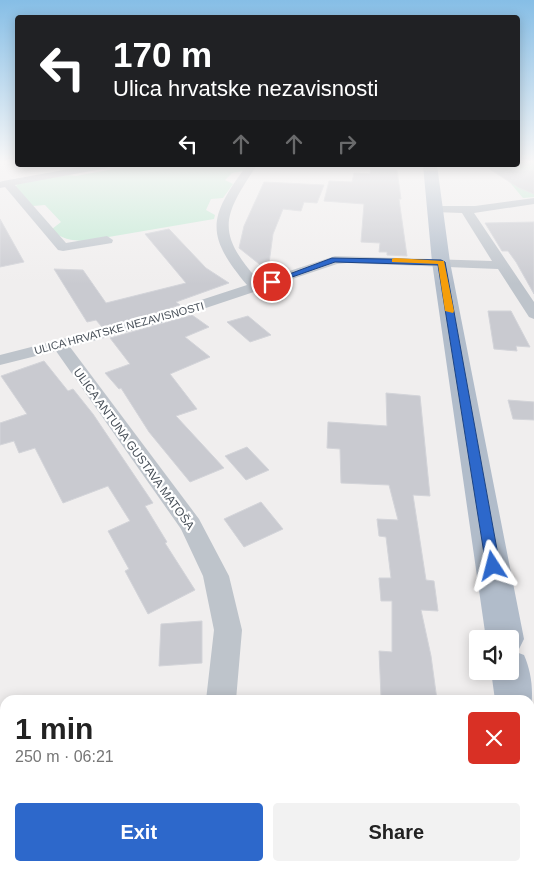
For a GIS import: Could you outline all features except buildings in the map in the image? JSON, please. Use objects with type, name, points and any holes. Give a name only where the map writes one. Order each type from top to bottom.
[{"type":"main road","points":[[433,203],[441,262],[503,630]]},
{"type":"main road","points":[[512,680],[515,695]]},
{"type":"street","points":[[21,203],[63,247],[107,240]]},
{"type":"street","points":[[228,203],[220,225],[230,253],[257,287]]},
{"type":"street","points":[[434,209],[466,210],[522,203]]},
{"type":"street","points":[[466,210],[534,314]]},
{"type":"street","name":"ULICA HRVATSKE NEZAVISNOSTI","points":[[0,360],[155,320],[335,260],[501,265]]},
{"type":"street","name":"ULICA ANTUNA GUSTAVA MATOŠA","points":[[60,345],[191,525],[216,576],[228,630],[221,695]]},
{"type":"green space","points":[[30,203],[209,203],[206,210],[215,215],[214,219],[85,241],[67,239],[55,233],[52,229],[61,222],[45,205],[33,206]]},
{"type":"slow traffic","points":[[395,261],[441,262],[450,311]]},
{"type":"route","points":[[272,282],[335,260],[441,262],[493,566]]}]
